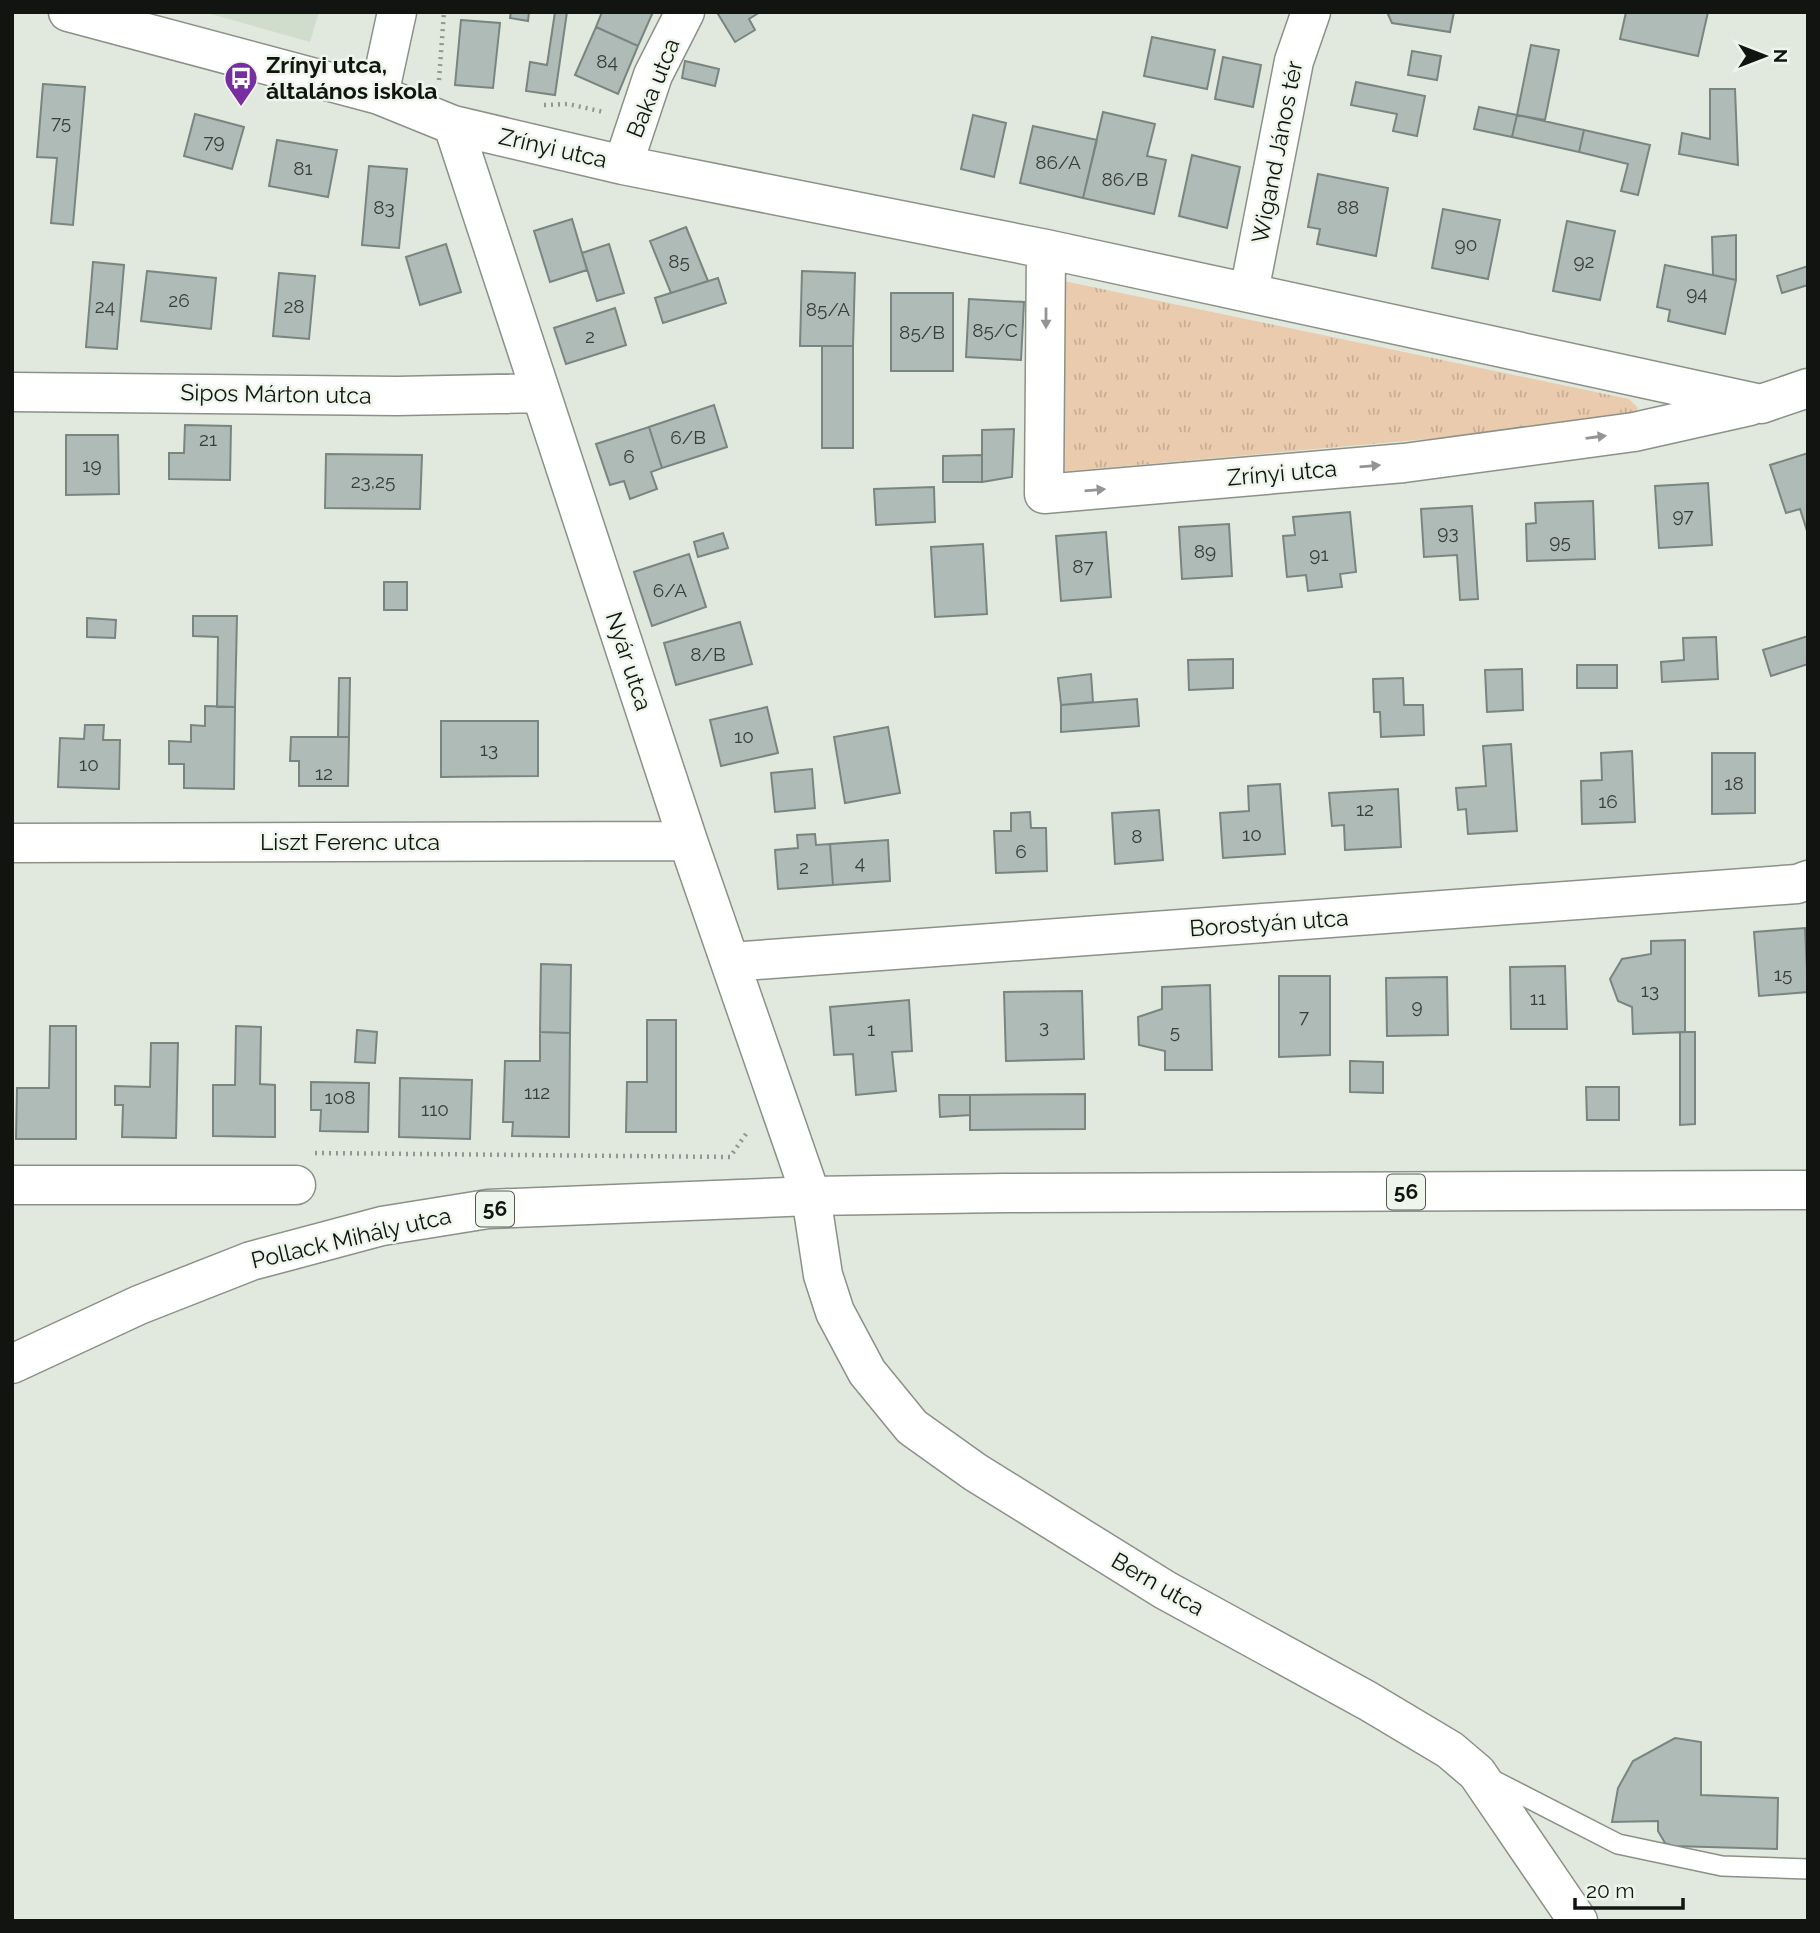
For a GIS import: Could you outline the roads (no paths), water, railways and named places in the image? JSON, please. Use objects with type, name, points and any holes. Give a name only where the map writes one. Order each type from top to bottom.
[{"type":"street","name":"Zrínyi utca","points":[[68,12],[379,95],[453,125],[623,165],[1046,249],[1761,404]]},
{"type":"street","points":[[379,95],[397,12]]},
{"type":"street","name":"Baka utca","points":[[623,165],[653,75],[685,12]]},
{"type":"street","name":"Wigand János tér","points":[[1249,292],[1294,61],[1311,12]]},
{"type":"street","name":"Nyár utca","points":[[453,125],[688,841],[773,1094],[811,1196]]},
{"type":"street","name":"Zrínyi utca","points":[[1046,249],[1044,495],[1404,463],[1634,432],[1761,404],[1808,388]]},
{"type":"street","name":"Sipos Márton utca","points":[[12,392],[397,396],[540,393]]},
{"type":"street","name":"Liszt Ferenc utca","points":[[12,844],[688,841]]},
{"type":"street","name":"Borostyán utca","points":[[730,962],[1588,900],[1797,884],[1808,880]]},
{"type":"street","points":[[12,1185],[296,1185]]},
{"type":"street","name":"Pollack Mihály utca","points":[[12,1364],[139,1305],[251,1261],[420,1218],[488,1209],[811,1196],[1004,1193],[1808,1190]]},
{"type":"street","name":"Bern utca","points":[[811,1196],[823,1275],[835,1312],[867,1372],[912,1427],[975,1472],[1165,1590],[1368,1701],[1450,1750],[1477,1773],[1578,1921]]},
{"type":"lane","points":[[1477,1773],[1618,1844],[1722,1866],[1808,1869]]},
{"type":"place","name":"Zrínyi utca, általános iskola","points":[[241,108]]}]
